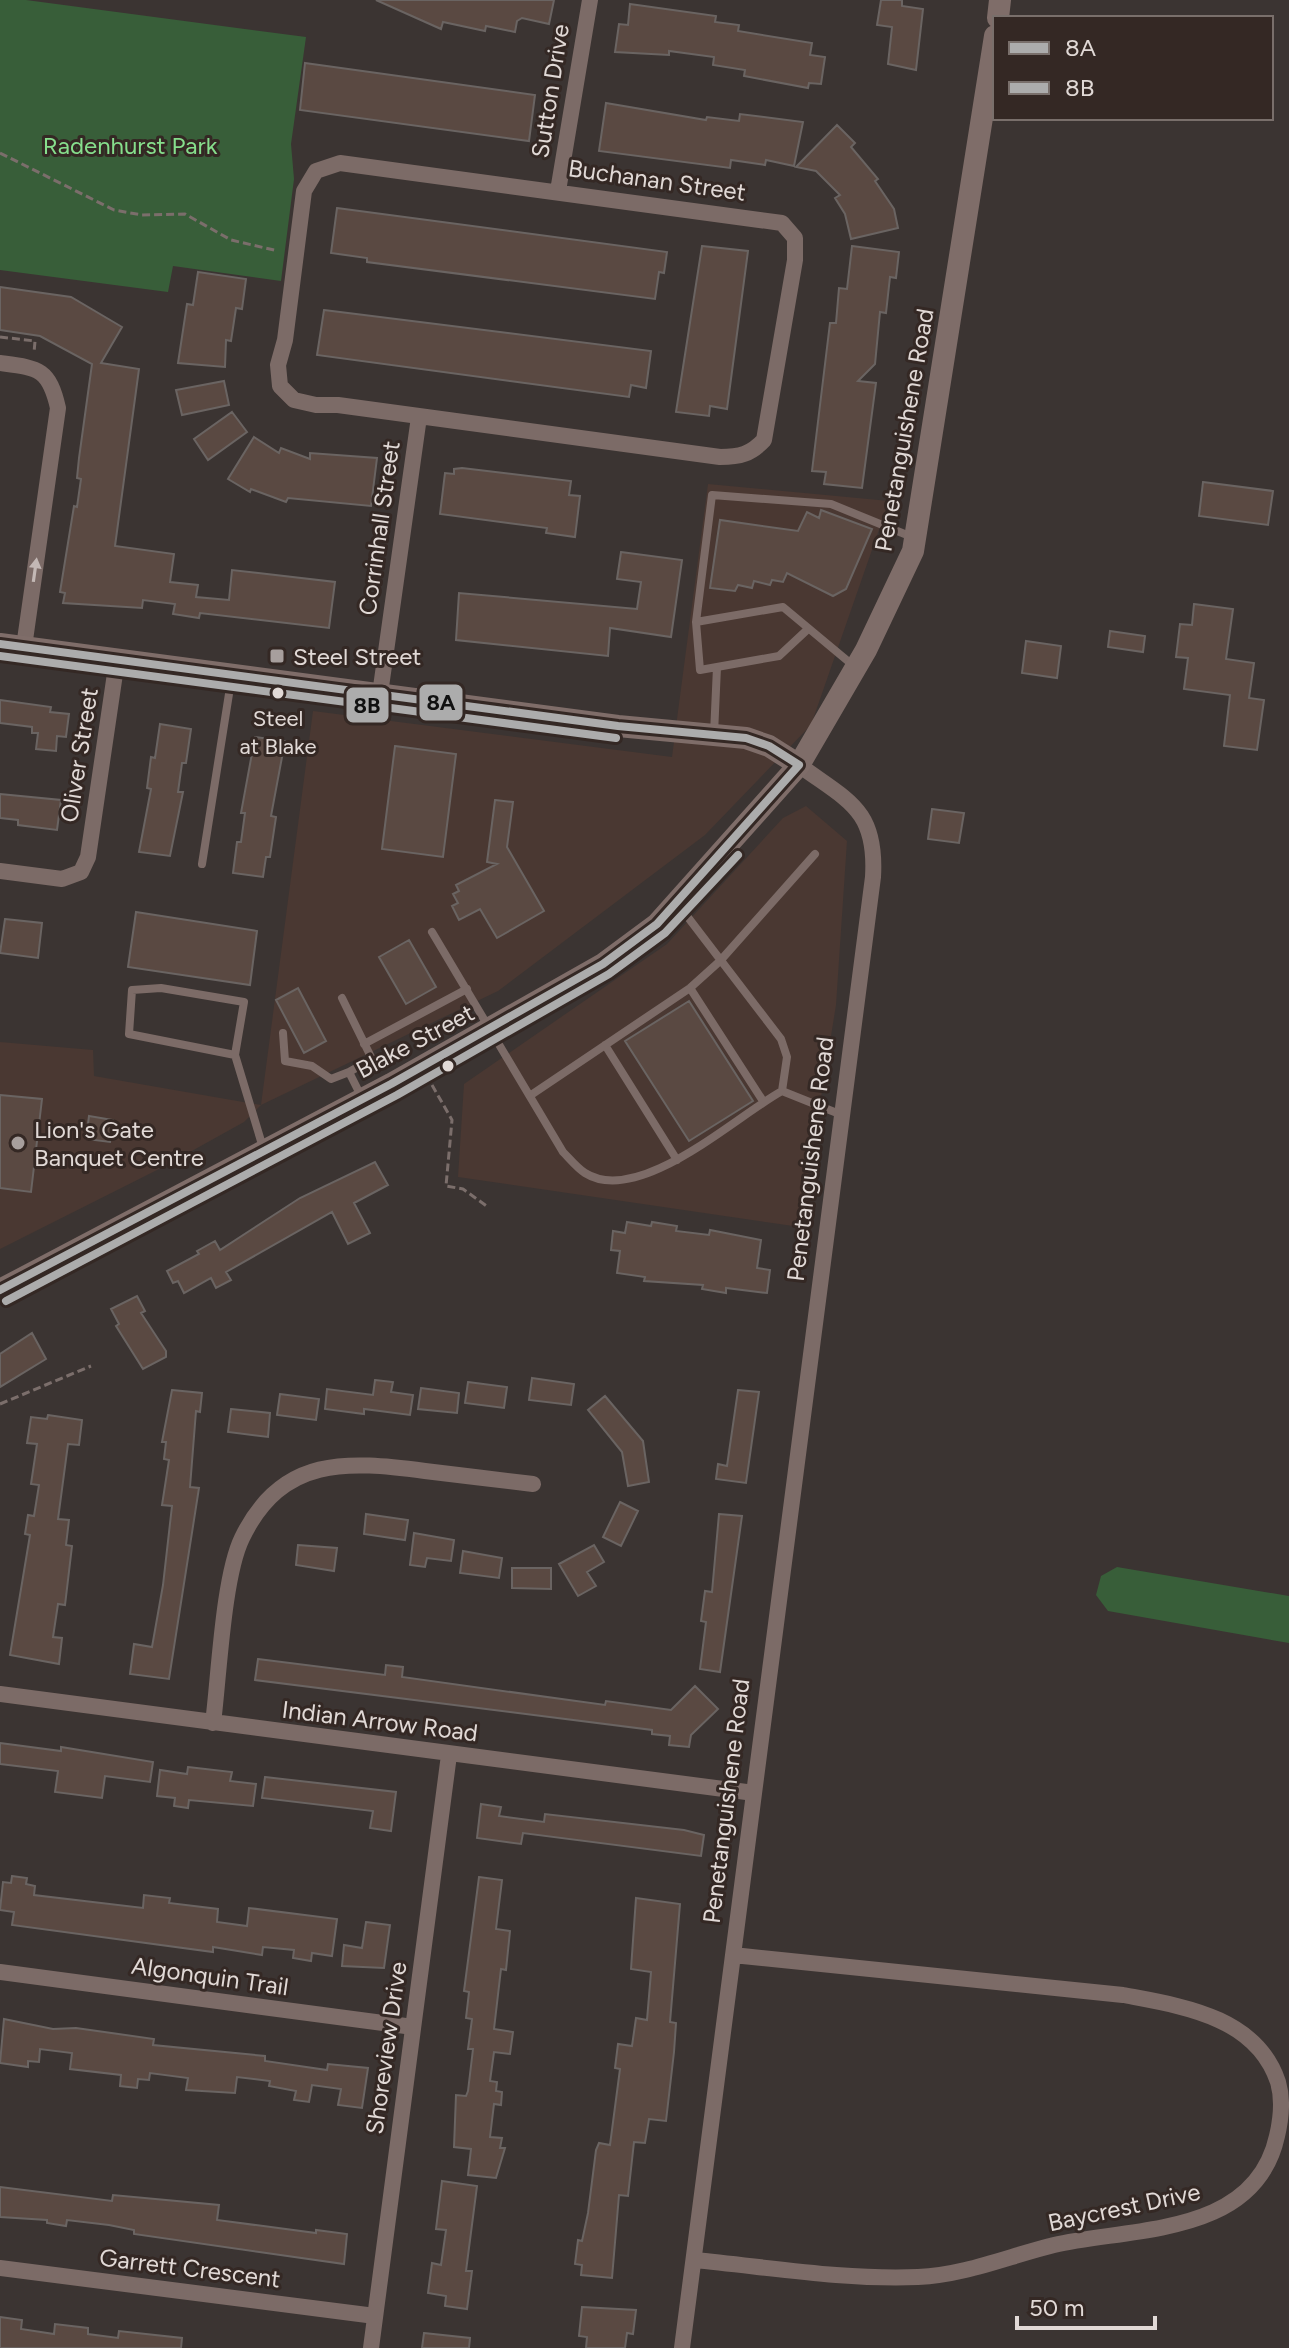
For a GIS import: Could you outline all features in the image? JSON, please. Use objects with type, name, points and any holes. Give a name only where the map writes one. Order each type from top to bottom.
[{"type":"main road","name":"Penetanguishene Road","points":[[799,765],[891,603],[915,538],[993,49]]},
{"type":"main road","points":[[0,644],[618,726],[758,740],[799,765]]},
{"type":"main road","name":"Blake Street","points":[[0,1290],[422,1068],[603,964],[657,924],[799,765]]},
{"type":"street","name":"Sutton Drive","points":[[558,191],[590,0]]},
{"type":"street","name":"Buchanan Street","points":[[340,163],[772,220],[791,230],[795,238],[795,260],[772,413],[764,440],[746,454],[720,457],[294,400],[280,386],[278,365],[296,253],[304,191],[309,179],[327,165],[340,163]]},
{"type":"street","points":[[0,363],[37,367],[53,384],[58,408],[24,647]]},
{"type":"street","name":"Corrinhall Street","points":[[380,694],[419,417]]},
{"type":"street","name":"Oliver Street","points":[[0,871],[62,879],[81,872],[88,857],[117,660]]},
{"type":"street","name":"Penetanguishene Road","points":[[682,2348],[842,1115],[874,845],[855,807],[799,765]]},
{"type":"street","points":[[213,1723],[233,1565],[241,1538],[275,1494],[297,1477],[353,1462],[533,1484]]},
{"type":"street","name":"Indian Arrow Road","points":[[0,1694],[754,1793]]},
{"type":"street","name":"Shoreview Drive","points":[[371,2348],[449,1755]]},
{"type":"street","name":"Baycrest Drive","points":[[694,2260],[883,2278],[923,2277],[960,2271],[1055,2245],[1189,2222],[1212,2215],[1258,2179],[1273,2152],[1281,2116],[1279,2084],[1267,2057],[1250,2038],[1217,2018],[1175,2005],[1123,1995],[733,1955]]},
{"type":"street","name":"Algonquin Trail","points":[[0,1972],[413,2027]]},
{"type":"street","name":"Garrett Crescent","points":[[0,2268],[375,2316]]},
{"type":"lane","points":[[808,629],[779,656],[700,670],[696,622],[712,495],[831,504],[915,538]]},
{"type":"lane","points":[[696,622],[783,607],[856,667]]},
{"type":"lane","points":[[714,735],[717,667]]},
{"type":"lane","points":[[202,864],[232,675]]},
{"type":"lane","points":[[531,1095],[690,988],[720,961],[815,854]]},
{"type":"lane","points":[[677,903],[781,1039],[787,1057],[782,1091]]},
{"type":"lane","points":[[432,932],[563,1152],[587,1175],[619,1181],[661,1169],[782,1091],[842,1115]]},
{"type":"lane","points":[[235,1055],[129,1034],[132,990],[161,988],[244,1002],[235,1055],[264,1151]]},
{"type":"lane","points":[[690,988],[763,1101]]},
{"type":"lane","points":[[364,1044],[467,989]]},
{"type":"lane","points":[[283,1033],[285,1061],[312,1066],[331,1079],[372,1059],[342,998]]},
{"type":"lane","points":[[605,1045],[677,1160]]},
{"type":"lane","points":[[349,1072],[363,1099]]},
{"type":"path","points":[[0,153],[114,210],[142,215],[185,214],[231,240],[296,253]]},
{"type":"path","points":[[422,1068],[452,1120],[446,1186],[463,1189],[488,1207]]},
{"type":"path","points":[[0,1404],[91,1366]]},
{"type":"shaded area","points":[[708,484],[889,501],[811,725],[705,835],[498,991],[261,1105],[313,711],[672,757]]},
{"type":"shaded area","points":[[806,806],[847,841],[836,1005],[800,1227],[458,1177],[464,1084],[667,944],[783,818]]},
{"type":"shaded area","points":[[0,1042],[93,1050],[94,1076],[261,1105],[244,1122],[163,1167],[0,1249]]},
{"type":"green space","name":"Radenhurst Park","points":[[0,0],[26,0],[306,37],[291,144],[294,179],[281,281],[173,266],[168,292],[0,270]]},
{"type":"green space","points":[[1117,1567],[1289,1596],[1289,1643],[1108,1611],[1096,1595],[1101,1576]]},
{"type":"building","points":[[376,0],[554,0],[549,24],[522,18],[517,21],[515,32],[486,26],[485,31],[443,22],[441,29]]},
{"type":"building","points":[[881,0],[902,0],[902,6],[923,9],[916,70],[888,64],[892,27],[877,25]]},
{"type":"building","points":[[630,4],[716,16],[715,22],[739,25],[738,31],[812,43],[810,55],[825,57],[821,84],[809,83],[808,88],[744,76],[745,70],[713,65],[714,57],[669,51],[669,55],[615,52],[619,24],[628,25]]},
{"type":"building","points":[[305,63],[535,95],[529,141],[300,110]]},
{"type":"building","points":[[606,103],[706,120],[707,117],[739,121],[740,114],[803,122],[794,166],[766,160],[765,165],[731,160],[730,168],[599,151]]},
{"type":"building","points":[[837,125],[855,143],[851,147],[878,179],[875,181],[894,209],[898,228],[851,239],[845,214],[835,198],[840,195],[816,171],[796,167]]},
{"type":"building","points":[[337,208],[667,252],[664,273],[659,272],[655,299],[367,262],[367,258],[331,253]]},
{"type":"building","points":[[702,246],[748,251],[727,409],[710,406],[709,416],[676,412]]},
{"type":"building","points":[[852,246],[899,252],[896,278],[890,277],[886,313],[880,312],[875,364],[858,381],[876,383],[862,488],[824,484],[826,472],[812,471],[830,323],[836,323],[839,288],[847,289]]},
{"type":"building","points":[[198,272],[246,279],[242,309],[236,308],[231,341],[226,340],[225,367],[178,363],[187,304],[193,305]]},
{"type":"building","points":[[0,287],[71,297],[122,327],[101,363],[139,369],[115,546],[174,554],[170,582],[198,585],[196,597],[229,600],[232,570],[335,582],[329,628],[200,613],[199,618],[173,614],[175,604],[143,600],[142,608],[63,603],[65,593],[60,592],[81,479],[77,478],[92,364],[40,336],[0,330]]},
{"type":"building","points":[[324,310],[651,351],[646,388],[631,385],[629,397],[317,355]]},
{"type":"building","points":[[224,381],[229,405],[182,415],[176,390]]},
{"type":"building","points":[[232,412],[247,432],[208,460],[194,439]]},
{"type":"building","points":[[254,437],[279,453],[281,448],[310,459],[310,453],[377,458],[371,506],[288,498],[286,502],[251,489],[250,492],[228,479]]},
{"type":"building","points":[[454,469],[571,481],[569,495],[580,496],[575,537],[546,533],[547,528],[440,514],[445,473],[454,474]]},
{"type":"building","points":[[1203,482],[1273,491],[1268,525],[1199,516]]},
{"type":"building","points":[[821,510],[872,529],[846,589],[833,596],[787,573],[783,582],[772,580],[770,585],[754,581],[752,588],[738,585],[735,591],[710,588],[720,520],[798,531],[807,512],[819,518]]},
{"type":"building","points":[[621,552],[682,560],[671,637],[610,628],[608,656],[456,640],[459,593],[637,609],[641,582],[617,579]]},
{"type":"building","points":[[1194,604],[1233,609],[1226,659],[1254,663],[1249,698],[1264,700],[1257,750],[1224,746],[1230,695],[1184,689],[1188,658],[1176,657],[1180,624],[1192,625]]},
{"type":"building","points":[[1110,631],[1145,636],[1143,652],[1108,647]]},
{"type":"building","points":[[1026,641],[1061,646],[1057,678],[1022,673]]},
{"type":"building","points":[[0,700],[51,707],[50,712],[69,714],[66,737],[57,736],[56,751],[36,749],[38,733],[32,733],[32,727],[0,723]]},
{"type":"building","points":[[160,724],[191,729],[186,763],[182,763],[178,792],[183,792],[170,856],[139,852],[151,789],[147,788],[151,757],[155,758]]},
{"type":"building","points":[[255,737],[285,741],[271,816],[276,817],[270,857],[266,857],[263,877],[233,873],[237,842],[241,842],[245,813],[241,813]]},
{"type":"building","points":[[395,746],[456,754],[443,857],[382,849]]},
{"type":"building","points":[[0,794],[61,800],[57,830],[18,825],[18,820],[0,818]]},
{"type":"building","points":[[495,800],[513,802],[507,847],[544,911],[497,938],[480,909],[459,920],[452,906],[458,903],[453,894],[459,891],[456,885],[497,864],[487,862]]},
{"type":"building","points":[[932,809],[964,813],[959,843],[928,839]]},
{"type":"building","points":[[136,912],[257,931],[250,985],[128,967]]},
{"type":"building","points":[[5,919],[42,923],[38,958],[0,953]]},
{"type":"building","points":[[409,940],[436,987],[406,1004],[379,957]]},
{"type":"building","points":[[298,988],[326,1041],[304,1053],[276,1000]]},
{"type":"building","points":[[689,1001],[753,1101],[689,1141],[625,1041]]},
{"type":"building","name":"Lion's Gate Banquet Centre","points":[[0,1095],[42,1099],[31,1192],[0,1188]]},
{"type":"building","points":[[89,1116],[113,1120],[110,1142],[86,1139]]},
{"type":"building","points":[[375,1162],[388,1185],[354,1203],[370,1233],[348,1244],[332,1212],[226,1272],[231,1280],[216,1288],[211,1278],[184,1293],[178,1281],[173,1283],[167,1271],[199,1254],[197,1251],[215,1241],[220,1250],[300,1198]]},
{"type":"building","points":[[627,1222],[651,1226],[652,1222],[677,1226],[676,1231],[709,1235],[710,1230],[761,1240],[757,1268],[770,1270],[767,1293],[726,1288],[726,1293],[702,1289],[703,1285],[644,1281],[645,1277],[617,1273],[620,1251],[611,1250],[613,1231],[625,1233]]},
{"type":"building","points":[[137,1296],[145,1311],[141,1313],[166,1351],[166,1357],[143,1369],[116,1326],[119,1324],[111,1309]]},
{"type":"building","points":[[32,1333],[46,1359],[0,1387],[0,1354]]},
{"type":"building","points":[[532,1378],[574,1384],[571,1405],[529,1400]]},
{"type":"building","points":[[375,1380],[393,1382],[391,1392],[413,1395],[410,1415],[364,1409],[364,1414],[325,1409],[327,1389],[373,1395]]},
{"type":"building","points":[[468,1382],[507,1387],[504,1408],[465,1403]]},
{"type":"building","points":[[421,1388],[459,1393],[457,1413],[418,1409]]},
{"type":"building","points":[[172,1390],[202,1393],[200,1412],[196,1411],[190,1487],[199,1488],[169,1679],[130,1674],[134,1644],[152,1647],[163,1585],[172,1506],[162,1505],[169,1460],[164,1459],[166,1442],[162,1442]]},
{"type":"building","points":[[738,1390],[759,1392],[746,1483],[716,1479],[718,1464],[727,1466]]},
{"type":"building","points":[[280,1394],[319,1399],[316,1420],[277,1415]]},
{"type":"building","points":[[605,1396],[643,1441],[649,1482],[628,1486],[622,1452],[588,1410]]},
{"type":"building","points":[[231,1409],[270,1413],[268,1437],[228,1432]]},
{"type":"building","points":[[48,1415],[82,1420],[79,1445],[68,1444],[58,1519],[69,1520],[66,1545],[72,1546],[65,1605],[58,1604],[53,1637],[62,1638],[59,1664],[10,1655],[30,1535],[25,1534],[28,1515],[34,1516],[39,1485],[31,1484],[37,1444],[27,1443],[31,1417],[47,1419]]},
{"type":"building","points":[[620,1502],[638,1511],[621,1546],[603,1537]]},
{"type":"building","points":[[366,1514],[408,1520],[405,1540],[364,1534]]},
{"type":"building","points":[[719,1514],[742,1516],[720,1672],[700,1669],[706,1622],[701,1621],[705,1591],[712,1592]]},
{"type":"building","points":[[414,1533],[454,1540],[451,1561],[427,1558],[425,1567],[410,1565]]},
{"type":"building","points":[[298,1545],[337,1548],[334,1571],[296,1565]]},
{"type":"building","points":[[594,1545],[604,1562],[587,1572],[596,1586],[578,1596],[559,1564]]},
{"type":"building","points":[[463,1551],[502,1558],[499,1578],[460,1573]]},
{"type":"building","points":[[512,1568],[551,1568],[551,1589],[512,1588]]},
{"type":"building","points":[[258,1659],[385,1675],[386,1665],[403,1667],[402,1677],[605,1705],[606,1701],[671,1710],[695,1686],[718,1709],[691,1735],[689,1747],[669,1745],[670,1736],[652,1734],[652,1730],[255,1680]]},
{"type":"building","points":[[0,1743],[61,1751],[61,1747],[153,1762],[150,1782],[105,1776],[102,1798],[55,1792],[58,1771],[0,1764]]},
{"type":"building","points":[[188,1767],[232,1772],[230,1781],[256,1784],[253,1806],[189,1800],[188,1808],[174,1806],[175,1798],[157,1796],[160,1770],[187,1774]]},
{"type":"building","points":[[265,1777],[396,1792],[391,1831],[370,1828],[373,1811],[262,1798]]},
{"type":"building","points":[[481,1804],[501,1807],[499,1816],[544,1822],[545,1814],[684,1830],[704,1835],[701,1856],[523,1833],[521,1844],[477,1838]]},
{"type":"building","points":[[12,1876],[27,1878],[26,1884],[35,1886],[34,1895],[143,1908],[144,1895],[170,1898],[169,1903],[218,1909],[217,1922],[247,1926],[249,1908],[337,1919],[332,1956],[312,1953],[311,1961],[293,1958],[294,1950],[263,1947],[262,1955],[213,1947],[213,1952],[12,1925],[14,1912],[0,1910],[3,1882],[11,1883]]},
{"type":"building","points":[[479,1877],[502,1880],[496,1929],[510,1931],[506,1970],[501,1969],[494,2029],[513,2032],[510,2054],[494,2052],[490,2081],[497,2082],[496,2091],[502,2092],[501,2105],[494,2104],[490,2137],[502,2138],[500,2148],[505,2148],[496,2178],[468,2175],[471,2149],[454,2147],[456,2095],[466,2096],[468,2091],[473,2049],[468,2049],[472,2019],[466,2018],[469,1992],[464,1991]]},
{"type":"building","points":[[636,1898],[680,1904],[670,2022],[676,2023],[666,2121],[649,2119],[645,2143],[634,2142],[628,2196],[619,2195],[612,2278],[581,2275],[582,2265],[575,2264],[578,2240],[582,2241],[588,2213],[596,2150],[599,2143],[610,2145],[620,2069],[615,2068],[618,2044],[632,2046],[636,2018],[647,2020],[651,1972],[631,1969]]},
{"type":"building","points":[[366,1922],[390,1925],[384,1968],[342,1966],[344,1945],[362,1948]]},
{"type":"building","points":[[4,2019],[53,2029],[76,2028],[154,2039],[153,2045],[265,2056],[265,2061],[327,2070],[328,2064],[368,2068],[362,2108],[338,2105],[341,2089],[312,2085],[309,2102],[294,2100],[296,2091],[269,2086],[270,2081],[237,2077],[235,2093],[186,2090],[188,2078],[150,2073],[149,2080],[138,2079],[137,2088],[120,2086],[121,2075],[70,2069],[72,2053],[40,2049],[39,2062],[28,2061],[28,2067],[0,2063]]},
{"type":"building","points":[[442,2181],[477,2186],[466,2271],[472,2271],[467,2309],[445,2306],[446,2296],[428,2293],[432,2263],[441,2265],[446,2230],[436,2229]]},
{"type":"building","points":[[0,2187],[112,2201],[113,2195],[219,2205],[217,2220],[347,2234],[344,2264],[134,2234],[134,2230],[109,2225],[67,2220],[66,2226],[47,2223],[47,2220],[0,2217]]},
{"type":"building","points":[[582,2307],[636,2310],[633,2334],[627,2333],[625,2348],[586,2348],[587,2337],[579,2336]]},
{"type":"building","points":[[0,2317],[22,2320],[21,2329],[54,2334],[55,2324],[88,2328],[88,2334],[118,2338],[119,2331],[182,2338],[181,2348],[0,2348]]},
{"type":"building","points":[[424,2333],[470,2338],[469,2348],[422,2348]]},
{"type":"transit line","name":"8A","points":[[0,644],[618,726],[746,738],[769,746],[799,765],[657,924],[603,964],[391,1084],[0,1290]]},
{"type":"transit line","name":"8B","points":[[0,656],[616,738]]},
{"type":"transit line","name":"8B","points":[[6,1301],[397,1095],[609,974],[665,933],[738,855]]},
{"type":"place","name":"Steel Street","points":[[277,656]]},
{"type":"place","name":"Steel at Blake","points":[[278,693]]},
{"type":"place","name":"Lion's Gate Banquet Centre","points":[[18,1143]]}]
